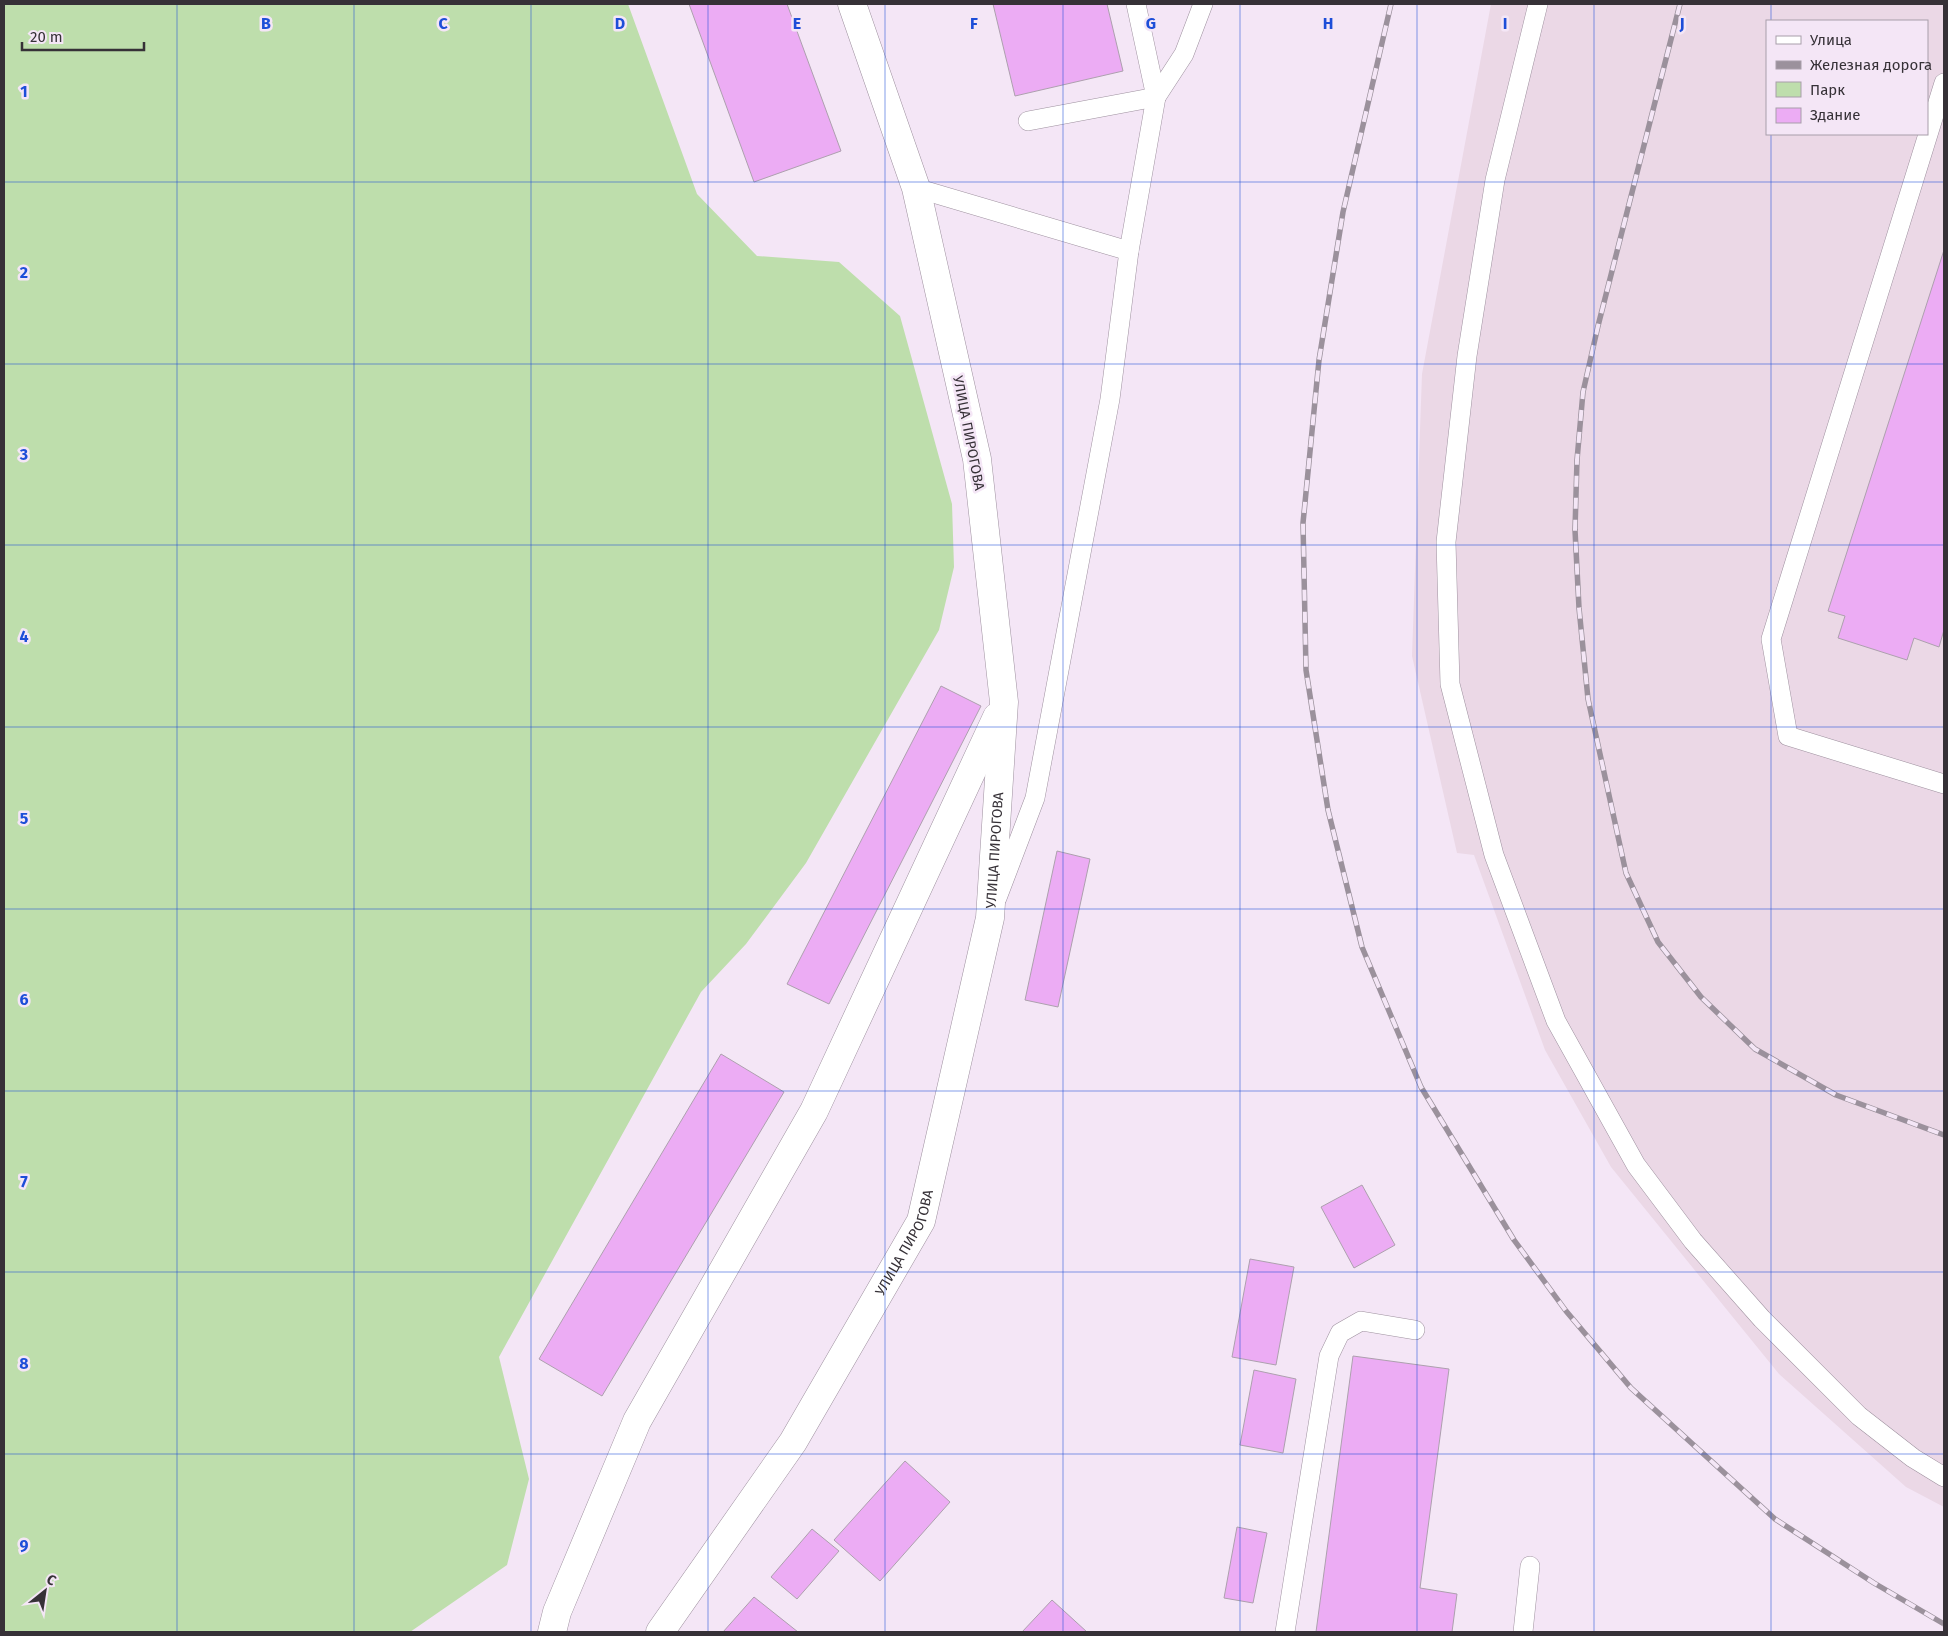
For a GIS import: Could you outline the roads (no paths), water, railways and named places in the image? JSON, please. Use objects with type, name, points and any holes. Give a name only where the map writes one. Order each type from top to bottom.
[{"type":"street","name":"УЛИЦА ПИРОГОВА","points":[[660,1632],[793,1442],[921,1220],[990,918],[1004,702],[977,459],[916,188],[852,4]]},
{"type":"street","points":[[552,1632],[556,1612],[637,1422],[814,1111],[1004,702]]},
{"type":"lane","points":[[990,918],[1036,798],[1110,399],[1129,251],[1156,97],[1136,4]]},
{"type":"lane","points":[[1028,121],[1156,97],[1184,54],[1203,4]]},
{"type":"lane","points":[[1538,4],[1495,180],[1467,356],[1446,542],[1450,684],[1494,855],[1556,1021],[1636,1165],[1693,1240],[1762,1319],[1859,1416],[1913,1458],[1944,1477]]},
{"type":"lane","points":[[1928,134],[1944,83]]},
{"type":"lane","points":[[1928,135],[1770,639],[1788,736],[1944,784]]},
{"type":"lane","points":[[916,188],[1129,251]]},
{"type":"lane","points":[[1285,1632],[1329,1356],[1340,1333],[1360,1321],[1415,1330]]},
{"type":"lane","points":[[1523,1632],[1530,1566]]},
{"type":"railway","points":[[1391,4],[1343,212],[1319,360],[1303,523],[1306,670],[1328,810],[1362,947],[1421,1087],[1514,1240],[1566,1311],[1631,1388],[1775,1519],[1874,1583],[1944,1624]]},
{"type":"railway","points":[[1680,4],[1583,392],[1577,460],[1575,530],[1579,608],[1588,699],[1626,873],[1658,942],[1701,997],[1755,1049],[1836,1095],[1944,1135]]}]
